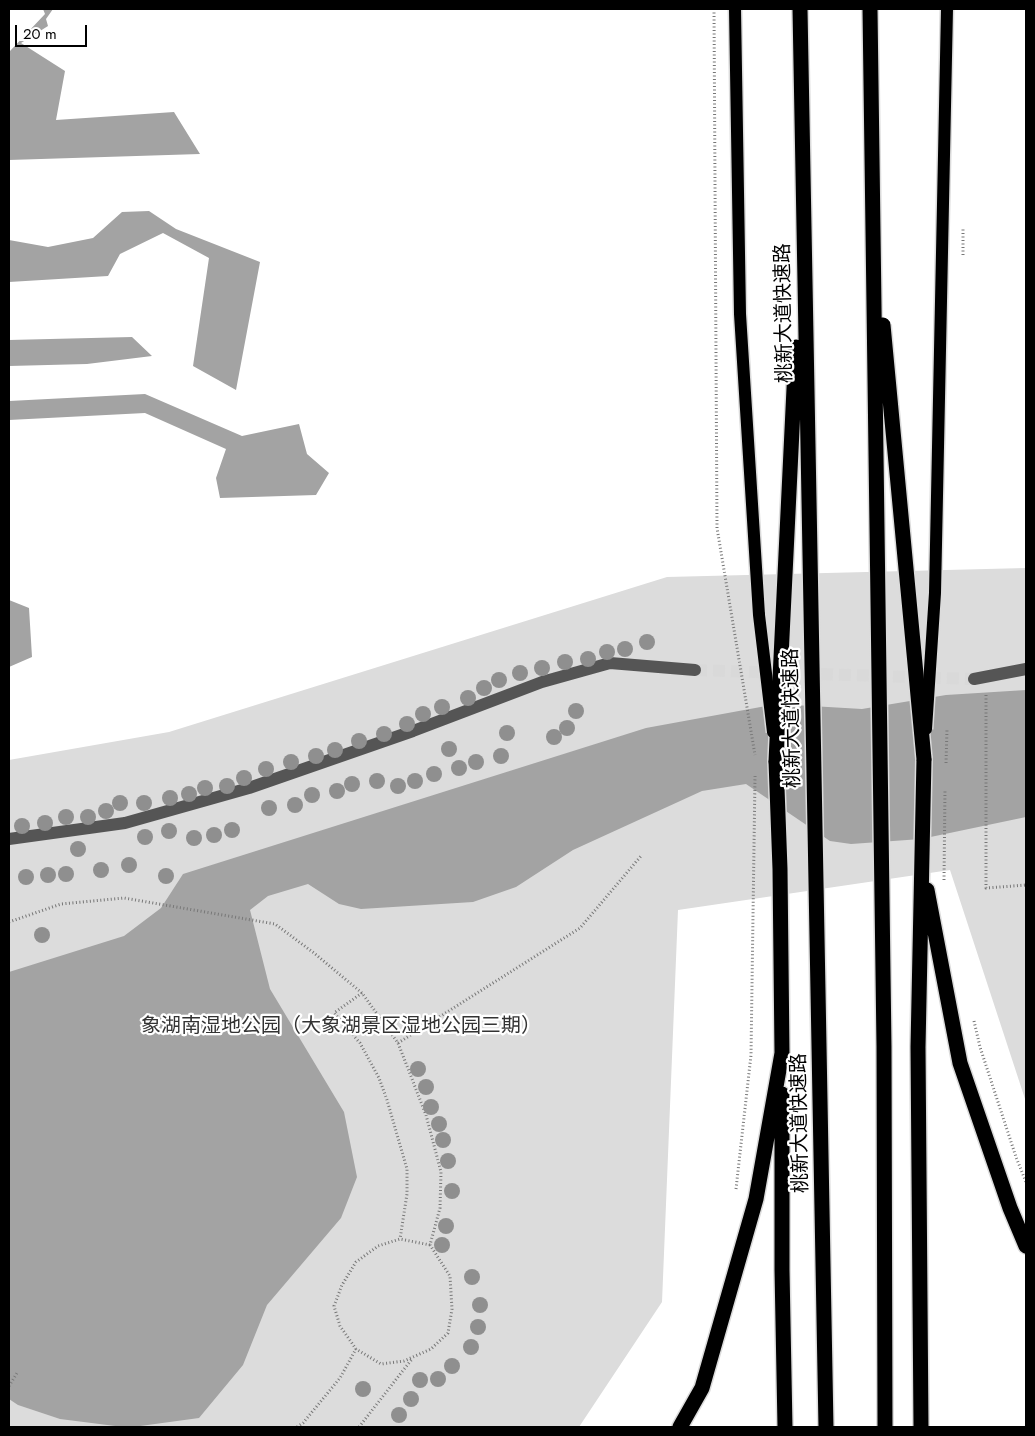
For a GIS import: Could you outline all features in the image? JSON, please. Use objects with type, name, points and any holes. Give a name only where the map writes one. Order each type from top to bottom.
[{"type":"highway","name":"桃新大道快速路","points":[[800,9],[826,1427]]},
{"type":"highway","points":[[870,9],[884,1056],[885,1427]]},
{"type":"highway","points":[[785,1427],[782,1270],[780,869],[776,761],[803,214]]},
{"type":"highway","points":[[873,214],[924,759],[918,1047],[921,1427]]},
{"type":"highway","points":[[921,860],[960,1064],[1010,1208],[1026,1246]]},
{"type":"highway","points":[[680,1427],[702,1388],[756,1199],[782,1052]]},
{"type":"main road","points":[[735,9],[740,314],[758,615],[776,761]]},
{"type":"main road","points":[[924,759],[935,593],[947,9]]},
{"type":"lane","points":[[9,839],[124,823],[249,788],[413,731],[542,682],[610,663],[695,670]]},
{"type":"lane","points":[[980,678],[1026,669]]},
{"type":"path","points":[[714,9],[717,528],[755,757]]},
{"type":"path","points":[[962,261],[963,222]]},
{"type":"path","points":[[980,678],[986,888],[1026,885]]},
{"type":"path","points":[[946,764],[947,724]]},
{"type":"path","points":[[735,1194],[751,1055],[755,767]]},
{"type":"path","points":[[944,883],[945,784]]},
{"type":"path","points":[[398,1043],[580,928],[641,856]]},
{"type":"path","points":[[9,922],[61,904],[124,898],[275,924],[314,953],[362,993],[398,1043],[426,1116],[441,1172],[440,1208],[430,1245]]},
{"type":"path","points":[[362,993],[334,1013],[360,1043],[379,1078],[387,1100],[406,1169],[407,1194],[400,1239]]},
{"type":"path","points":[[974,1018],[980,1047],[1026,1182]]},
{"type":"path","points":[[400,1239],[430,1245],[450,1276],[452,1309],[448,1333],[431,1349],[404,1361],[381,1364],[356,1349],[340,1326],[334,1306],[342,1285],[356,1262],[378,1246],[400,1239]]},
{"type":"path","points":[[297,1427],[304,1423],[340,1378],[356,1349]]},
{"type":"path","points":[[359,1427],[414,1357]]},
{"type":"path","points":[[9,1386],[17,1373]]},
{"type":"green space","name":"象湖南湿地公园（大象湖景区湿地公园三期）","points":[[1026,568],[1026,1102],[950,870],[678,910],[662,1302],[579,1427],[9,1427],[9,760],[169,732],[667,577]]},
{"type":"shaded area","points":[[43,9],[53,9],[46,19],[48,26],[21,43],[65,71],[56,120],[174,112],[200,154],[9,160],[9,51],[45,14]]},
{"type":"shaded area","points":[[149,211],[176,229],[260,262],[236,390],[193,366],[209,258],[163,233],[120,254],[108,276],[9,282],[9,240],[48,247],[93,238],[122,212]]},
{"type":"shaded area","points":[[132,337],[152,356],[87,364],[9,366],[9,340]]},
{"type":"shaded area","points":[[145,394],[242,436],[299,424],[307,454],[329,473],[316,495],[220,498],[216,478],[226,449],[145,413],[9,420],[9,401]]},
{"type":"shaded area","points":[[9,600],[29,608],[32,657],[9,667]]},
{"type":"shaded area","points":[[1026,690],[1026,817],[921,839],[851,844],[830,841],[746,784],[702,791],[573,850],[516,887],[473,902],[361,909],[339,904],[308,884],[268,896],[250,910],[270,989],[344,1112],[357,1177],[341,1218],[267,1305],[243,1365],[199,1418],[123,1427],[60,1419],[18,1405],[9,1399],[9,972],[124,936],[161,908],[183,874],[646,728],[777,704],[862,709],[946,695]]},
{"type":"tunnel","points":[[695,670],[974,679]]}]
